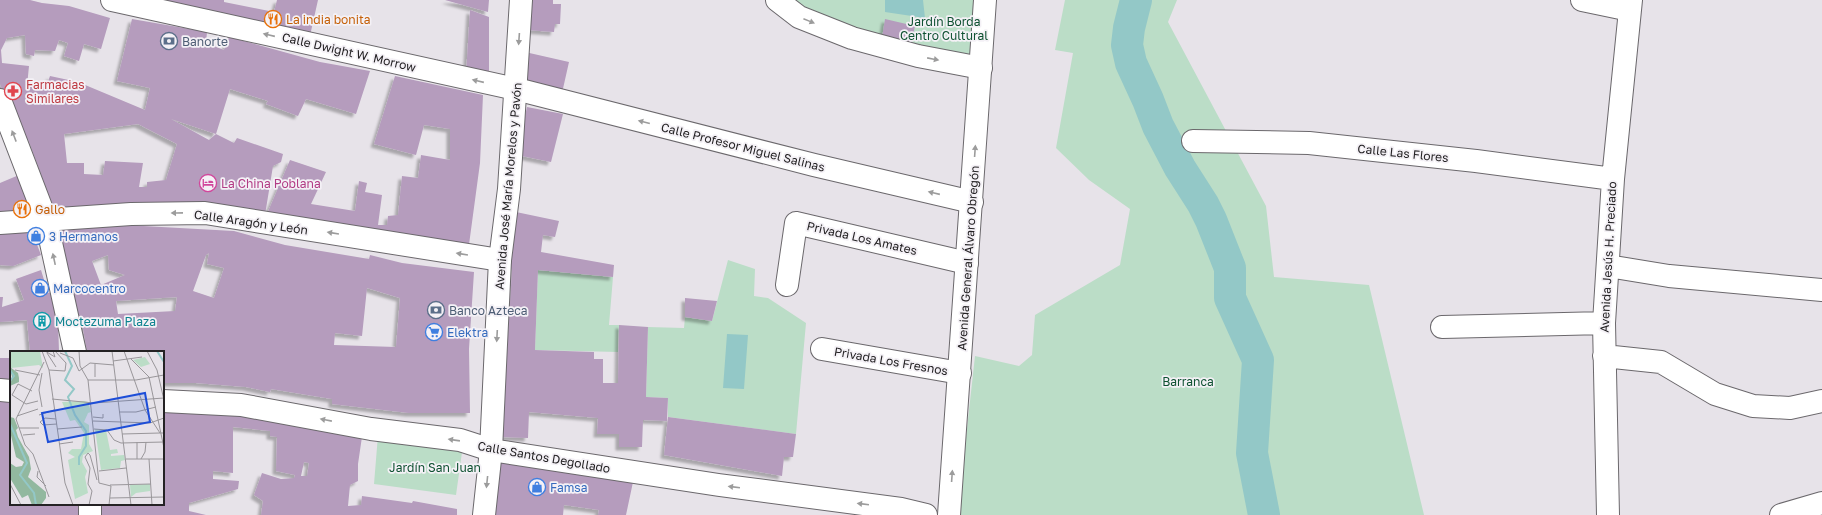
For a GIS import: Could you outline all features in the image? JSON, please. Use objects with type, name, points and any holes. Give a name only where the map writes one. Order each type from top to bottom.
[{"type":"street","name":"Avenida José María Morelos y Pavón","points":[[484,515],[491,450],[500,260],[509,189],[521,0]]},
{"type":"street","points":[[777,0],[799,17],[852,38],[918,56],[981,68]]},
{"type":"street","name":"Avenida General Álvaro Obregón","points":[[949,515],[985,0]]},
{"type":"street","points":[[1582,0],[1630,5]]},
{"type":"street","name":"Calle Dwight W. Morrow","points":[[120,1],[516,89]]},
{"type":"street","name":"Avenida Jesús H. Preciado","points":[[1608,515],[1604,323],[1613,179],[1630,5]]},
{"type":"street","name":"Calle Profesor Miguel Salinas","points":[[516,89],[814,165],[972,202]]},
{"type":"street","points":[[0,100],[46,220],[75,351]]},
{"type":"street","name":"Calle Las Flores","points":[[1193,141],[1309,143],[1476,161],[1613,179]]},
{"type":"street","name":"Calle Aragón y León","points":[[0,223],[131,214],[205,213],[500,260]]},
{"type":"street","name":"Privada Los Amates","points":[[787,285],[796,223],[967,263]]},
{"type":"street","points":[[1608,266],[1669,276],[1822,290]]},
{"type":"street","points":[[1442,327],[1604,323]]},
{"type":"street","name":"Privada Los Fresnos","points":[[822,349],[960,374]]},
{"type":"street","points":[[1604,356],[1661,362],[1715,394],[1753,406],[1790,408],[1822,401]]},
{"type":"street","points":[[0,390],[10,391]]},
{"type":"street","name":"Calle Santos Degollado","points":[[164,401],[241,405],[371,429],[460,440],[491,450],[712,484],[901,509],[926,515]]},
{"type":"street","points":[[1781,515],[1822,503]]},
{"type":"green space","name":"Jardín Borda Centro Cultural","points":[[784,0],[975,0],[972,64],[871,40]]},
{"type":"green space","name":"Barranca","points":[[1065,0],[1177,0],[1168,22],[1266,206],[1274,277],[1369,285],[1424,515],[961,515],[958,510],[975,356],[1019,366],[1032,355],[1035,315],[1120,265],[1130,209],[1089,180],[1056,148],[1073,53],[1055,50]]},
{"type":"green space","points":[[728,260],[755,269],[754,296],[768,298],[806,323],[796,434],[668,417],[668,398],[646,397],[648,327],[684,328],[685,317],[712,321]]},
{"type":"green space","points":[[538,270],[613,277],[609,325],[619,325],[618,352],[535,350]]},
{"type":"green space","name":"Jardín San Juan","points":[[378,435],[463,445],[456,495],[374,484]]},
{"type":"water","points":[[885,0],[923,0],[925,18],[885,12]]},
{"type":"water","points":[[727,334],[748,335],[744,389],[723,388]]},
{"type":"building","points":[[0,0],[30,0],[69,6],[110,18],[101,49],[84,44],[79,61],[64,56],[68,43],[59,40],[55,51],[35,50],[34,56],[26,54],[25,35],[7,38],[1,50],[2,63],[29,66],[27,86],[46,87],[50,76],[78,82],[145,110],[150,88],[117,81],[132,19],[207,32],[206,43],[224,50],[229,37],[320,62],[370,71],[356,114],[306,99],[298,116],[266,104],[268,101],[230,89],[216,134],[234,143],[237,138],[283,154],[281,162],[273,166],[264,221],[54,210],[28,139],[21,140],[0,84]],"holes":[[[171,119],[216,134],[209,140]],[[138,124],[177,144],[166,180],[147,182],[147,187],[139,187],[143,163],[105,161],[103,175],[84,174],[84,163],[67,163],[64,134]]]},
{"type":"building","points":[[145,0],[224,0],[224,2],[274,12],[277,0],[318,0],[309,40]]},
{"type":"building","points":[[445,0],[489,0],[488,12]]},
{"type":"building","points":[[528,0],[553,0],[553,4],[561,4],[560,24],[555,24],[554,32],[527,30]]},
{"type":"building","points":[[470,10],[489,17],[489,79],[466,75]]},
{"type":"building","points":[[885,19],[915,26],[911,45],[882,38]]},
{"type":"building","points":[[525,52],[569,62],[562,93],[525,86]]},
{"type":"building","points":[[395,76],[483,95],[480,163],[468,252],[264,221],[290,160],[326,172],[311,204],[355,211],[359,181],[367,183],[365,192],[382,195],[378,225],[387,225],[388,216],[398,215],[402,176],[418,178],[421,155],[450,160],[450,129],[424,125],[416,155],[374,144]]},
{"type":"building","points":[[527,107],[563,114],[551,162],[517,155]]},
{"type":"building","points":[[19,175],[35,212],[0,216],[0,183]]},
{"type":"building","points":[[516,212],[559,221],[555,237],[543,235],[541,252],[614,265],[613,277],[538,270],[535,350],[594,352],[594,359],[603,359],[603,383],[618,383],[619,325],[648,327],[646,397],[668,398],[667,421],[643,420],[642,447],[619,447],[619,434],[597,434],[598,418],[529,412],[528,438],[502,437],[512,269],[506,269]]},
{"type":"building","points":[[55,223],[107,224],[234,231],[285,245],[369,259],[370,255],[402,263],[474,272],[469,349],[470,413],[409,413],[332,404],[332,399],[271,389],[270,392],[246,387],[196,383],[164,383],[164,351],[87,351],[83,328],[73,298],[75,296]],"holes":[[[209,253],[207,264],[224,268],[214,298],[193,291],[206,255]],[[108,255],[109,270],[125,275],[101,285],[92,261]],[[367,288],[400,298],[396,347],[334,345],[335,333],[362,336]],[[177,297],[175,311],[118,314],[116,301]]]},
{"type":"building","points":[[30,226],[41,255],[13,266],[0,265],[0,227]]},
{"type":"building","name":"Moctezuma Plaza","points":[[41,270],[48,293],[54,291],[58,320],[59,351],[30,351],[27,320],[0,322],[0,297],[3,297],[2,307],[24,300],[16,279]]},
{"type":"building","points":[[685,298],[717,301],[712,321],[685,317]]},
{"type":"building","points":[[0,358],[10,358],[10,382],[0,383]]},
{"type":"building","points":[[10,399],[10,505],[78,505],[78,515],[0,515],[0,400]]},
{"type":"building","points":[[164,405],[363,430],[358,464],[358,481],[350,485],[348,506],[361,505],[362,496],[412,503],[413,501],[457,509],[457,515],[261,515],[263,501],[254,495],[262,473],[281,479],[294,478],[295,475],[276,471],[277,437],[270,436],[270,431],[233,427],[233,473],[213,471],[213,479],[239,481],[238,489],[189,503],[189,511],[206,515],[100,515],[100,505],[164,505]],"holes":[[[304,462],[309,463],[307,476],[301,476]]]},
{"type":"building","points":[[668,417],[796,434],[793,457],[784,457],[782,476],[664,455]]},
{"type":"building","name":"Famsa","points":[[501,460],[633,482],[626,515],[598,515],[599,510],[564,505],[563,515],[495,515]]},
{"type":"waterway","points":[[1136,0],[1129,28],[1127,45],[1131,63],[1158,126],[1180,168],[1203,204],[1211,220],[1230,268],[1230,298],[1258,360],[1252,453],[1264,515]]},
{"type":"place","name":"La india bonita","points":[[273,19]]},
{"type":"place","name":"Banorte","points":[[169,41]]},
{"type":"place","name":"Farmacias Similares","points":[[13,91]]},
{"type":"place","name":"La China Poblana","points":[[208,183]]},
{"type":"place","name":"Gallo","points":[[22,209]]},
{"type":"place","name":"3 Hermanos","points":[[36,236]]},
{"type":"place","name":"Marcocentro","points":[[40,288]]},
{"type":"place","name":"Banco Azteca","points":[[436,310]]},
{"type":"place","name":"Moctezuma Plaza","points":[[42,321]]},
{"type":"place","name":"Elektra","points":[[434,332]]},
{"type":"place","name":"Famsa","points":[[537,487]]}]
